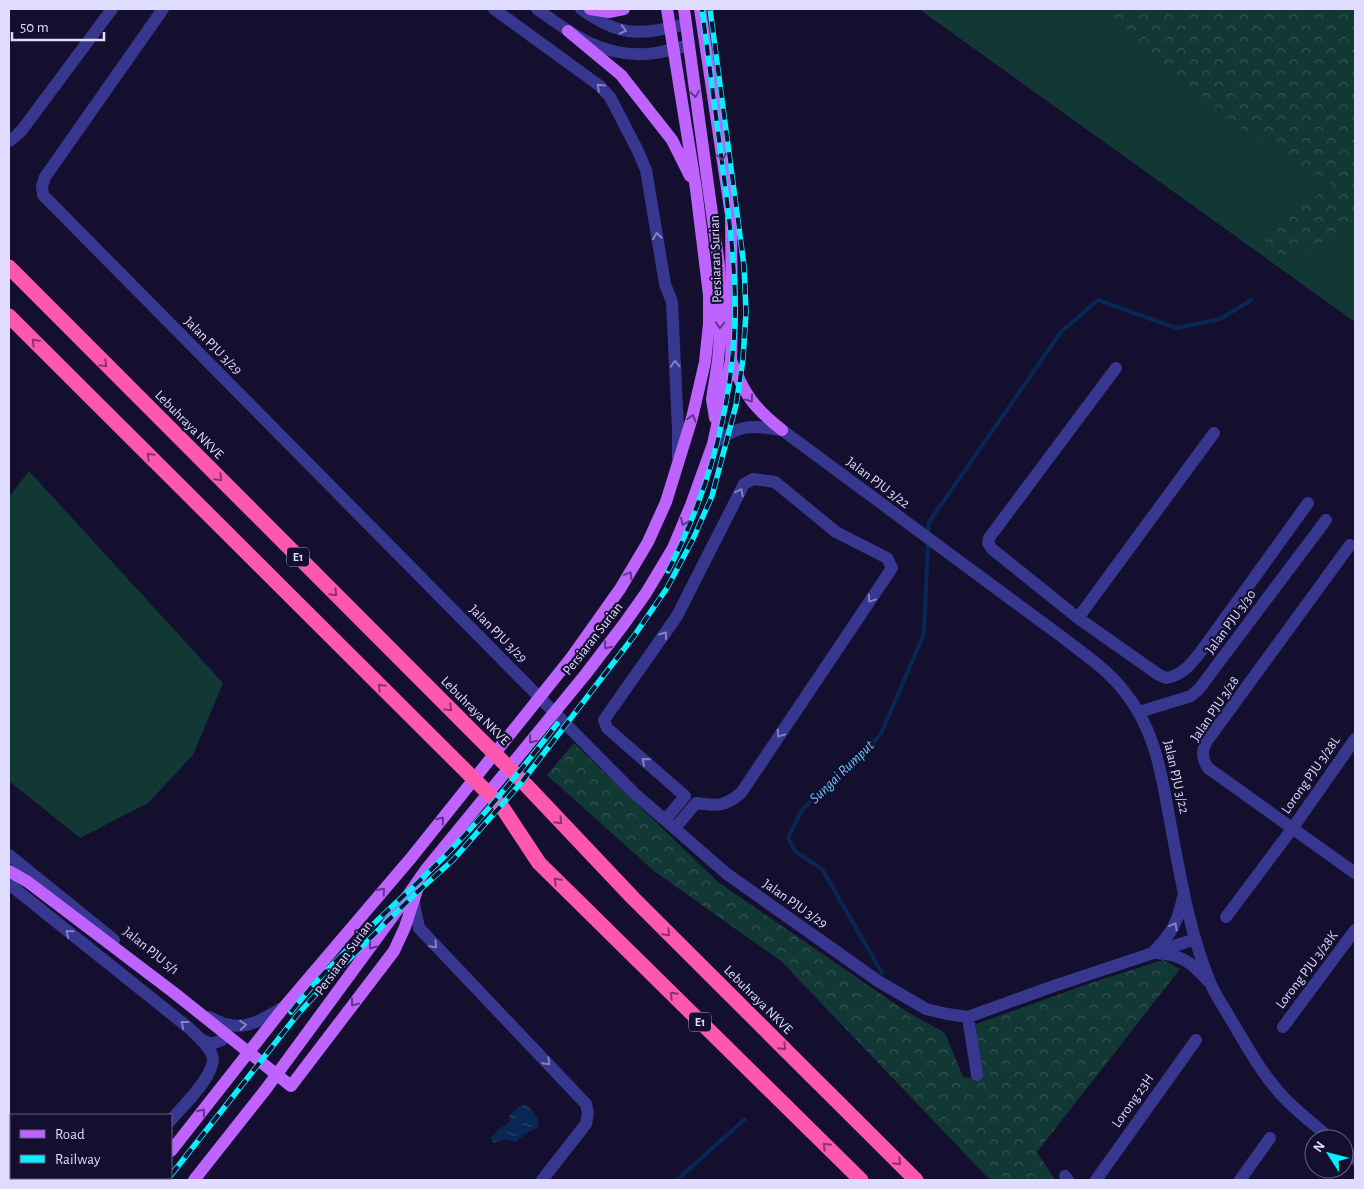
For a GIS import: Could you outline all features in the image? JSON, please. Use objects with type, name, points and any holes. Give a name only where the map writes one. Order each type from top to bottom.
[{"type":"highway","name":"Lebuhraya NKVE","points":[[9,266],[526,785],[633,898],[916,1180]]},
{"type":"highway","name":"E1","points":[[9,316],[502,807],[539,863],[861,1180]]},
{"type":"main road","points":[[590,9],[609,12],[624,9]]},
{"type":"main road","name":"Persiaran Surian","points":[[172,1150],[285,1006],[410,858],[571,658],[620,589],[648,542],[666,502],[692,418],[705,362],[710,324],[709,295],[696,189],[666,9]]},
{"type":"main road","points":[[684,9],[719,266],[721,322],[718,361],[712,399],[716,427]]},
{"type":"main road","name":"Persiaran Surian","points":[[194,1180],[266,1089],[423,873],[585,675],[646,593],[673,548],[713,444],[731,360],[731,215],[700,9]]},
{"type":"main road","points":[[568,31],[621,75],[644,102],[672,140],[696,189]]},
{"type":"main road","points":[[731,360],[739,382],[751,402],[782,430]]},
{"type":"main road","points":[[9,871],[28,882],[188,1004],[291,1086],[394,950],[405,927],[423,873]]},
{"type":"street","points":[[9,141],[22,130],[112,9]]},
{"type":"street","name":"Jalan PJU 3/29","points":[[163,9],[45,177],[42,186],[44,195],[627,786],[727,874],[878,981],[926,1009],[968,1017],[1152,952],[1195,939]]},
{"type":"street","points":[[494,9],[600,86],[610,97],[638,150],[646,170],[665,284],[672,302],[678,465]]},
{"type":"street","points":[[537,9],[568,31],[600,48],[622,53],[647,54],[689,45]]},
{"type":"street","points":[[581,9],[602,23],[626,32],[641,33],[686,24]]},
{"type":"street","points":[[1116,368],[989,538],[988,544],[1078,618],[1159,675],[1166,678],[1175,677],[1191,665],[1308,503]]},
{"type":"street","points":[[713,444],[729,432],[747,426],[782,430]]},
{"type":"street","name":"Jalan PJU 3/22","points":[[782,430],[1106,670],[1125,692],[1150,732],[1158,760],[1184,893],[1195,939],[1210,984],[1268,1079],[1289,1102],[1320,1129]]},
{"type":"street","points":[[1078,618],[1214,432]]},
{"type":"street","points":[[753,479],[775,482],[836,532],[887,558],[892,568],[741,793],[733,799],[716,806],[696,803],[671,824],[685,796],[607,728],[604,720],[677,616],[744,484],[753,479]]},
{"type":"street","name":"Jalan PJU 3/30","points":[[1139,712],[1191,696],[1206,681],[1326,520]]},
{"type":"street","name":"Jalan PJU 3/28","points":[[1350,545],[1204,748],[1202,755],[1208,768],[1355,873]]},
{"type":"street","points":[[1256,575],[1275,588]]},
{"type":"street","points":[[1242,596],[1259,609]]},
{"type":"street","name":"Lorong PJU 3/28L","points":[[1226,916],[1292,829],[1355,740]]},
{"type":"street","name":"Jalan PJU 5/1","points":[[9,855],[208,1017],[220,1023],[244,1027],[257,1023],[285,1006]]},
{"type":"street","points":[[9,884],[189,1028],[209,1048],[214,1065],[204,1082],[172,1119]]},
{"type":"street","points":[[1152,952],[1176,926],[1180,916],[1184,893]]},
{"type":"street","points":[[414,903],[419,928],[586,1104],[588,1113],[586,1124],[542,1180]]},
{"type":"street","name":"Lorong PJU 3/28K","points":[[1283,1027],[1355,930]]},
{"type":"street","points":[[1152,952],[1172,954],[1183,958],[1193,965],[1210,984]]},
{"type":"street","points":[[968,1017],[977,1075]]},
{"type":"street","points":[[201,1040],[212,1044],[222,1040],[225,1030],[220,1023]]},
{"type":"street","name":"Lorong 23H","points":[[1096,1180],[1196,1040]]},
{"type":"street","points":[[1240,1180],[1270,1138]]},
{"type":"green space","points":[[919,9],[1355,9],[1355,322]]},
{"type":"green space","points":[[1098,9],[1355,9],[1355,224],[1286,261],[1259,235],[1333,185],[1236,125]]},
{"type":"green space","points":[[29,471],[223,683],[193,755],[148,803],[80,838],[9,781],[9,497]]},
{"type":"green space","points":[[574,743],[718,882],[904,1010],[945,1033],[963,1077],[979,1079],[976,1024],[1091,983],[1163,960],[1180,969],[1037,1152],[1055,1180],[990,1180],[781,961],[654,871],[547,775]]},
{"type":"water","points":[[524,1105],[537,1117],[539,1122],[537,1128],[526,1133],[516,1142],[506,1139],[494,1143],[491,1138],[499,1129],[510,1122],[509,1116],[517,1108]]},
{"type":"waterway","points":[[928,535],[929,522],[1061,332],[1098,300],[1176,328],[1220,319],[1251,300]]},
{"type":"waterway","name":"Sungai Rumput","points":[[882,973],[822,869],[796,852],[788,838],[801,812],[828,782],[852,767],[881,734],[924,634],[928,542]]},
{"type":"waterway","name":"Sungai Rumput","points":[[677,1180],[745,1119]]},
{"type":"railway","points":[[668,571],[696,508],[717,444],[730,377],[734,343],[735,292],[731,240],[702,9]]},
{"type":"railway","points":[[172,1174],[298,1014],[337,971],[414,895],[453,860],[521,783],[634,636],[667,588],[693,539],[712,496],[736,405],[743,359],[746,312],[744,266],[710,9]]},
{"type":"railway","points":[[291,1012],[327,970],[446,855],[475,824],[557,724]]}]
